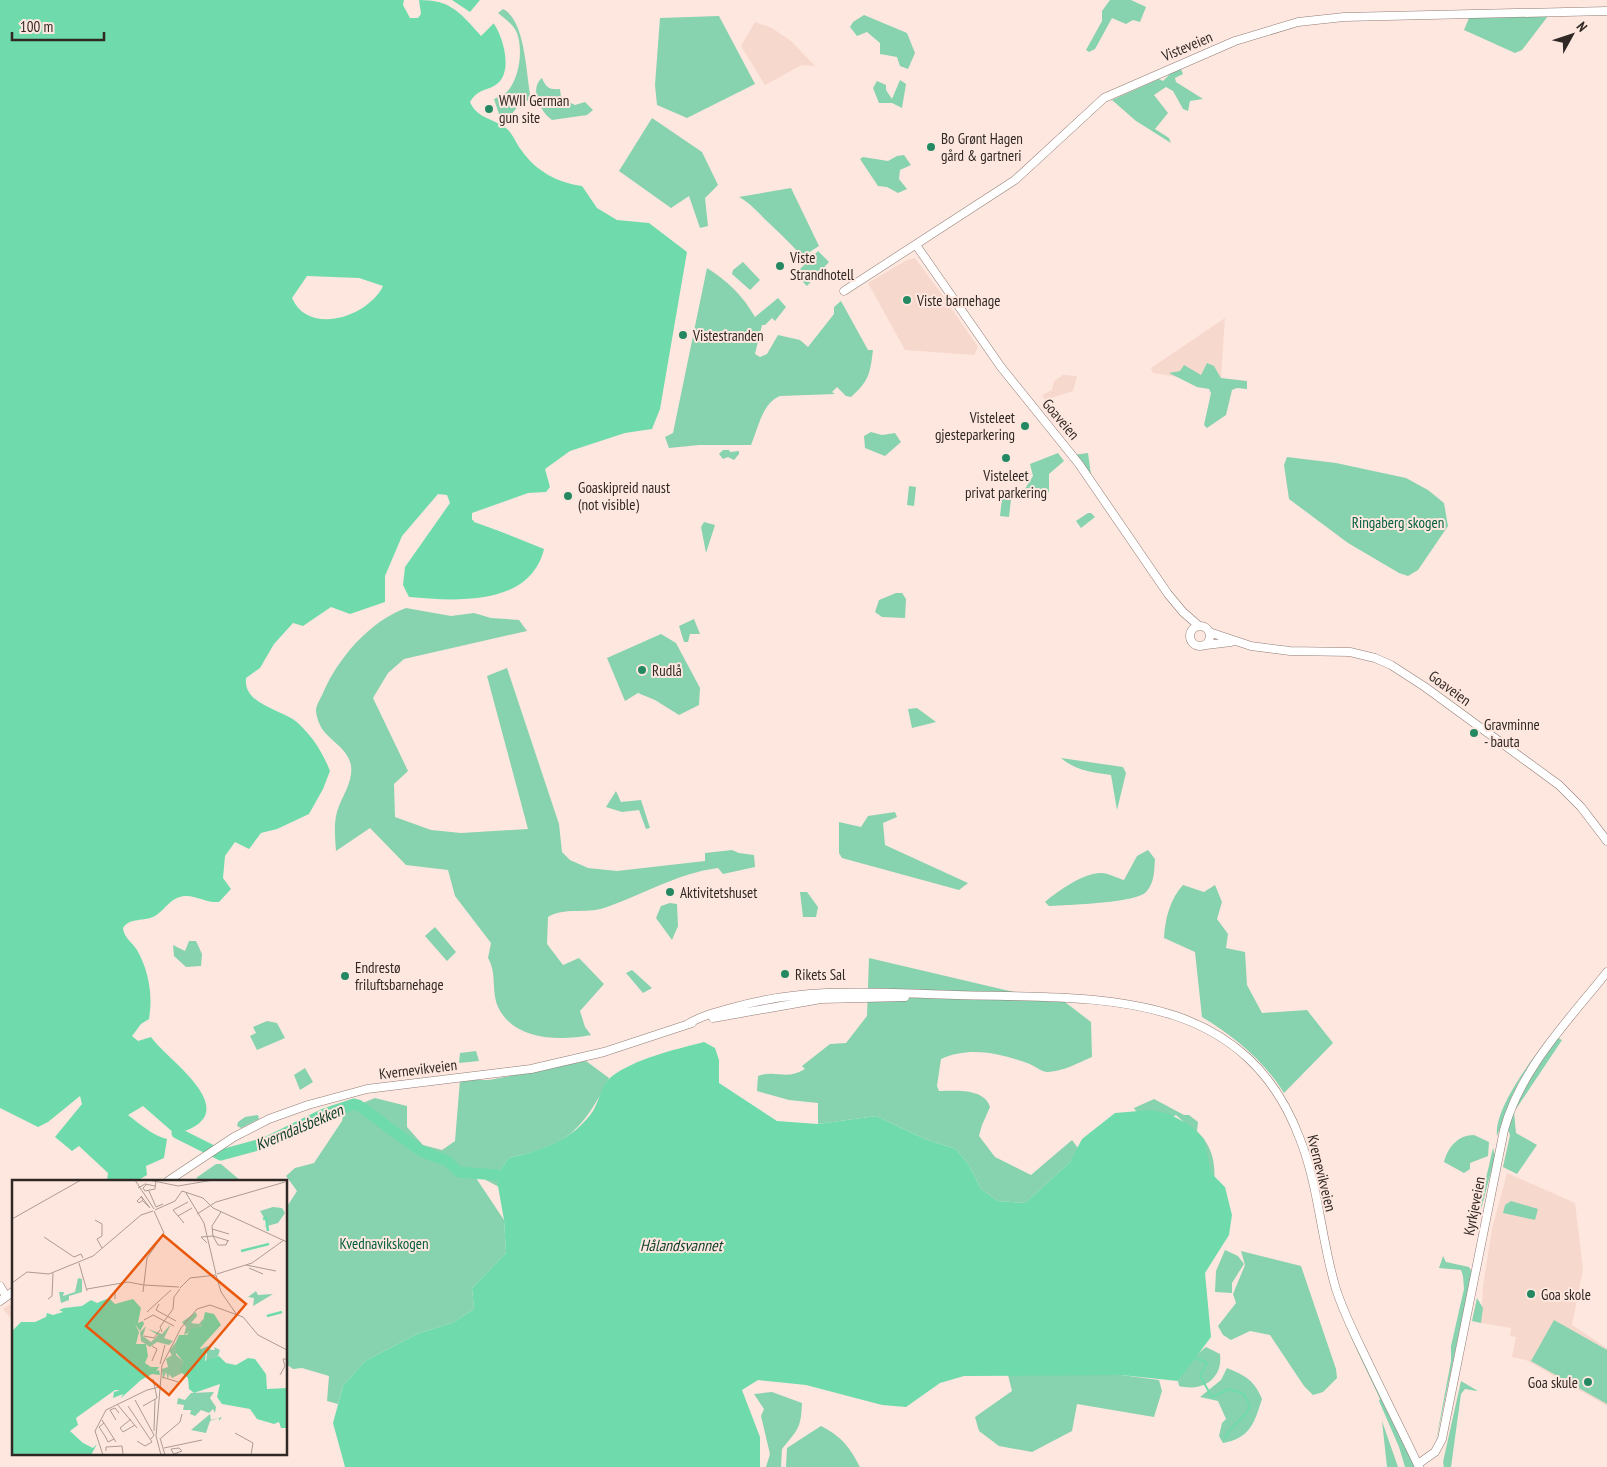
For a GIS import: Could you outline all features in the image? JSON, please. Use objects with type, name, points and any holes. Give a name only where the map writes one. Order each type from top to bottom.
[{"type":"main road","name":"Visteveien","points":[[844,291],[1015,180],[1104,98],[1235,41],[1298,22],[1344,17],[1607,11]]},
{"type":"main road","name":"Goaveien","points":[[916,245],[1001,367],[1075,458],[1144,561],[1183,612],[1199,626]]},
{"type":"main road","name":"Goaveien","points":[[1183,612],[1190,632]]},
{"type":"main road","points":[[1199,626],[1209,632],[1210,638],[1206,645],[1198,646],[1193,644],[1190,639],[1190,632],[1199,626]]},
{"type":"main road","name":"Goaveien","points":[[1209,632],[1236,642],[1290,651],[1350,652],[1376,658],[1391,665],[1425,686],[1559,785],[1581,807],[1607,841]]},
{"type":"main road","name":"Goaveien","points":[[1206,645],[1236,642]]},
{"type":"main road","name":"Kyrkjeveien","points":[[1418,1466],[1436,1452],[1442,1439],[1502,1136],[1512,1104],[1538,1060],[1607,972]]},
{"type":"main road","name":"Kvernevikveien","points":[[170,1180],[234,1137],[269,1119],[308,1104],[367,1089],[531,1069],[604,1052],[688,1024],[697,1018],[747,1004],[800,994],[852,991],[1105,1000],[1144,1006],[1177,1015],[1203,1027],[1228,1043],[1250,1062],[1277,1094],[1299,1136],[1310,1167],[1324,1241],[1336,1290],[1418,1466]]},
{"type":"main road","points":[[0,1286],[3,1299]]},
{"type":"shaded area","points":[[755,22],[772,28],[791,41],[815,66],[802,65],[765,85],[741,46]]},
{"type":"shaded area","points":[[915,258],[946,300],[944,302],[947,306],[949,305],[978,347],[974,355],[905,350],[868,283],[907,260]]},
{"type":"shaded area","points":[[1225,318],[1221,378],[1214,366],[1207,363],[1201,375],[1180,371],[1170,373],[1178,377],[1153,373],[1151,368]]},
{"type":"shaded area","points":[[1063,375],[1077,376],[1073,391],[1045,400],[1042,395],[1052,390],[1054,381]]},
{"type":"shaded area","name":"Goa skole","points":[[1507,1173],[1575,1203],[1583,1269],[1572,1325],[1607,1348],[1607,1406],[1526,1360],[1512,1357],[1516,1337],[1510,1336],[1511,1328],[1481,1323],[1483,1286],[1492,1229]]},
{"type":"shaded area","points":[[9,1305],[12,1306],[12,1320],[3,1309]]},
{"type":"green space","points":[[1110,0],[1131,0],[1146,7],[1140,22],[1133,20],[1126,24],[1112,18],[1095,49],[1089,52],[1086,50],[1102,21],[1102,11]]},
{"type":"green space","points":[[503,9],[511,15],[521,36],[531,99],[518,106],[511,115],[515,121],[513,124],[507,117],[500,117],[494,99],[506,93],[511,86],[515,79],[520,55],[517,33],[511,24],[498,13]]},
{"type":"green space","points":[[864,15],[907,33],[915,53],[908,69],[900,66],[897,57],[880,54],[880,43],[867,32],[857,36],[850,27],[853,22]]},
{"type":"green space","points":[[719,16],[755,84],[687,118],[657,105],[655,85],[660,18]]},
{"type":"green space","points":[[1548,16],[1522,50],[1515,53],[1464,30],[1469,18]]},
{"type":"green space","points":[[1181,69],[1183,74],[1175,78],[1176,82],[1203,99],[1190,101],[1188,111],[1183,109],[1173,91],[1166,87],[1154,95],[1168,113],[1155,129],[1169,138],[1171,143],[1136,121],[1112,100],[1159,79],[1163,81],[1171,73]]},
{"type":"green space","points":[[542,78],[549,88],[560,89],[561,98],[575,105],[585,102],[593,110],[587,115],[552,120],[540,106],[536,94],[536,88]]},
{"type":"green space","points":[[900,80],[906,84],[902,108],[892,103],[879,103],[873,88],[877,81],[886,85],[886,90],[892,99]]},
{"type":"green space","points":[[652,118],[702,152],[718,185],[705,198],[708,226],[700,228],[689,196],[671,208],[619,171]]},
{"type":"green space","points":[[904,155],[911,165],[900,170],[899,179],[907,189],[898,193],[887,187],[878,186],[860,159],[863,157],[888,161],[897,156]]},
{"type":"green space","points":[[791,188],[819,246],[802,257],[755,209],[739,197]]},
{"type":"green space","points":[[818,251],[829,262],[807,286],[795,274]]},
{"type":"green space","points":[[743,262],[760,280],[750,290],[732,274],[733,270]]},
{"type":"green space","points":[[707,268],[722,278],[734,290],[755,317],[778,298],[786,307],[775,321],[772,318],[765,325],[762,325],[755,354],[760,357],[767,354],[778,335],[800,340],[808,347],[834,314],[834,307],[841,301],[868,350],[873,350],[868,376],[862,386],[851,397],[846,396],[837,387],[832,392],[835,394],[780,396],[774,399],[765,410],[751,445],[699,445],[669,448],[665,437],[673,433]]},
{"type":"green space","points":[[1207,363],[1214,366],[1221,378],[1247,381],[1247,389],[1237,388],[1232,390],[1226,415],[1207,428],[1204,425],[1211,393],[1209,389],[1197,387],[1169,373],[1180,371],[1184,365],[1201,375]]},
{"type":"green space","points":[[871,432],[882,435],[895,433],[901,442],[885,456],[865,448],[864,436]]},
{"type":"green space","points":[[723,450],[729,450],[730,452],[739,451],[739,454],[734,460],[728,457],[723,459],[719,454]]},
{"type":"green space","points":[[1058,453],[1064,461],[1049,474],[1049,492],[1036,496],[1023,492],[1033,476],[1030,464]]},
{"type":"green space","points":[[1088,453],[1092,482],[1073,455]]},
{"type":"green space","name":"Ringaberg skogen","points":[[1287,457],[1336,463],[1406,478],[1428,490],[1444,503],[1448,526],[1418,570],[1408,576],[1399,573],[1348,543],[1289,499],[1284,465]]},
{"type":"green space","points":[[909,486],[916,487],[914,506],[907,505]]},
{"type":"green space","points":[[1003,490],[1012,491],[1009,517],[1000,516]]},
{"type":"green space","points":[[1088,513],[1095,517],[1081,528],[1076,521]]},
{"type":"green space","points":[[704,522],[715,525],[706,553],[701,527]]},
{"type":"green space","points":[[896,593],[902,593],[906,599],[905,618],[882,617],[875,612],[879,600]]},
{"type":"green space","points":[[406,608],[451,616],[474,613],[491,618],[519,620],[527,631],[404,659],[388,673],[373,698],[408,771],[394,784],[395,817],[431,830],[461,833],[528,829],[487,676],[507,668],[559,824],[562,852],[570,860],[588,868],[617,871],[705,861],[705,853],[732,850],[754,855],[755,867],[723,874],[718,868],[703,871],[674,879],[604,908],[589,911],[561,912],[548,917],[547,944],[563,965],[579,958],[604,984],[580,1011],[585,1027],[591,1035],[566,1038],[539,1036],[515,1027],[505,1018],[496,1001],[491,964],[488,958],[491,943],[455,896],[448,870],[406,865],[370,828],[336,851],[336,817],[349,782],[351,766],[346,754],[323,730],[319,723],[317,706],[329,680],[346,654],[368,631],[393,614]]},
{"type":"green space","points":[[694,619],[700,634],[690,634],[688,642],[684,642],[679,626]]},
{"type":"green space","points":[[661,634],[676,643],[700,688],[699,705],[679,715],[655,700],[638,693],[625,701],[607,658]]},
{"type":"green space","points":[[917,708],[936,722],[912,728],[908,709]]},
{"type":"green space","points":[[1061,758],[1123,767],[1126,773],[1117,810],[1111,775],[1091,772],[1072,766]]},
{"type":"green space","points":[[616,791],[621,802],[641,800],[650,828],[646,829],[639,810],[622,812],[606,807]]},
{"type":"green space","points":[[895,812],[897,817],[883,823],[885,845],[968,883],[959,890],[842,858],[839,853],[839,822],[861,827],[868,816]]},
{"type":"green space","points":[[1148,850],[1155,859],[1154,876],[1149,888],[1140,896],[1085,904],[1049,906],[1045,902],[1071,883],[1086,876],[1104,873],[1124,880],[1137,856]]},
{"type":"green space","points":[[1183,885],[1204,892],[1215,885],[1222,902],[1217,919],[1228,934],[1226,948],[1245,952],[1247,985],[1262,1013],[1307,1010],[1333,1043],[1284,1093],[1267,1070],[1248,1050],[1226,1032],[1202,1017],[1195,952],[1164,938],[1169,910]]},
{"type":"green space","points":[[800,892],[807,892],[818,907],[816,917],[803,917]]},
{"type":"green space","points":[[670,903],[677,904],[678,926],[672,940],[656,918],[661,906]]},
{"type":"green space","points":[[435,927],[456,952],[447,961],[425,936]]},
{"type":"green space","points":[[189,941],[196,941],[202,954],[201,966],[186,967],[174,956],[173,945],[185,951]]},
{"type":"green space","points":[[869,958],[1026,995],[1057,996],[1091,1022],[1092,1057],[1060,1070],[1045,1072],[1016,1059],[984,1052],[962,1053],[941,1059],[937,1086],[939,1091],[969,1092],[982,1096],[987,1101],[990,1107],[979,1136],[995,1157],[1031,1175],[1072,1140],[1078,1148],[1070,1162],[1025,1203],[998,1201],[981,1189],[969,1165],[956,1149],[925,1139],[876,1116],[818,1124],[818,1103],[789,1100],[757,1091],[758,1076],[765,1074],[787,1075],[798,1072],[805,1069],[802,1066],[830,1044],[846,1043],[867,1016]]},
{"type":"green space","points":[[632,970],[652,988],[643,993],[626,973]]},
{"type":"green space","points":[[1577,1002],[1579,1002],[1520,1080],[1497,1136],[1498,1121],[1515,1086],[1541,1047]]},
{"type":"green space","points":[[267,1021],[277,1023],[285,1038],[257,1050],[250,1036],[256,1033],[253,1027]]},
{"type":"green space","points":[[1558,1038],[1562,1040],[1514,1112],[1516,1133],[1537,1145],[1517,1174],[1503,1167],[1510,1135],[1508,1129],[1516,1100],[1540,1060]]},
{"type":"green space","points":[[476,1051],[479,1061],[459,1063],[460,1053]]},
{"type":"green space","points":[[586,1061],[609,1078],[590,1111],[581,1124],[559,1141],[545,1148],[509,1158],[496,1175],[499,1187],[471,1172],[457,1169],[452,1161],[422,1148],[360,1104],[375,1098],[407,1106],[407,1127],[423,1145],[442,1150],[455,1141],[460,1080],[489,1080]]},
{"type":"green space","points":[[305,1068],[313,1082],[300,1090],[294,1075]]},
{"type":"green space","points":[[1154,1099],[1184,1115],[1189,1115],[1198,1122],[1197,1131],[1207,1143],[1214,1163],[1214,1186],[1186,1124],[1176,1115],[1167,1120],[1140,1118],[1134,1108]]},
{"type":"green space","name":"Kvednavikskogen","points":[[350,1108],[361,1108],[431,1159],[461,1173],[474,1175],[504,1220],[506,1253],[472,1288],[474,1309],[454,1322],[417,1334],[365,1361],[343,1386],[338,1404],[327,1401],[329,1376],[302,1368],[293,1369],[288,1365],[288,1205],[297,1191],[286,1176],[295,1168],[314,1163],[342,1121],[344,1111]]},
{"type":"green space","points":[[258,1115],[259,1119],[241,1128],[237,1126],[238,1122],[245,1117]]},
{"type":"green space","points":[[1474,1135],[1489,1142],[1488,1156],[1470,1163],[1470,1169],[1464,1173],[1444,1162],[1448,1151],[1455,1143],[1463,1137]]},
{"type":"green space","points":[[1493,1148],[1495,1156],[1481,1210],[1482,1195],[1485,1193],[1484,1187]]},
{"type":"green space","points":[[216,1164],[221,1164],[240,1180],[200,1180],[196,1178]]},
{"type":"green space","points":[[1511,1201],[1538,1209],[1535,1220],[1503,1213],[1505,1205]]},
{"type":"green space","points":[[1225,1250],[1238,1256],[1244,1264],[1232,1283],[1232,1293],[1215,1292],[1216,1271]]},
{"type":"green space","points":[[1241,1251],[1301,1266],[1336,1369],[1337,1378],[1323,1392],[1313,1395],[1304,1386],[1270,1335],[1250,1331],[1231,1340],[1223,1335],[1218,1326],[1236,1303],[1233,1294],[1245,1265]]},
{"type":"green space","points":[[1443,1256],[1446,1262],[1469,1267],[1472,1272],[1435,1446],[1451,1361],[1451,1346],[1464,1289],[1461,1270],[1439,1268]]},
{"type":"green space","points":[[1477,1298],[1483,1308],[1481,1323],[1472,1321]]},
{"type":"green space","name":"Goa skule","points":[[1554,1320],[1607,1350],[1607,1404],[1531,1361]]},
{"type":"green space","points":[[1346,1327],[1415,1467],[1405,1467],[1399,1447],[1379,1401],[1380,1399]]},
{"type":"green space","points":[[1206,1347],[1220,1354],[1220,1363],[1214,1377],[1209,1382],[1196,1387],[1179,1386],[1178,1381],[1194,1357]]},
{"type":"green space","points":[[1227,1368],[1249,1379],[1256,1387],[1262,1399],[1250,1428],[1239,1438],[1223,1443],[1219,1436],[1222,1423],[1226,1419],[1218,1401],[1200,1397],[1221,1380]]},
{"type":"green space","points":[[1008,1375],[1121,1375],[1159,1380],[1162,1391],[1154,1417],[1077,1404],[1072,1431],[1032,1452],[999,1446],[979,1431],[975,1417],[1012,1391]]},
{"type":"green space","points":[[1461,1381],[1478,1391],[1465,1389],[1461,1394],[1451,1467],[1444,1467],[1443,1462]]},
{"type":"green space","points":[[772,1392],[802,1403],[801,1419],[797,1429],[782,1449],[781,1467],[766,1467],[770,1454],[761,1416],[764,1409],[754,1394]]},
{"type":"green space","points":[[1382,1421],[1398,1467],[1387,1467]]},
{"type":"green space","points":[[821,1426],[844,1443],[860,1467],[786,1467],[787,1448]]},
{"type":"water","points":[[0,0],[404,0],[403,5],[410,18],[418,18],[421,14],[419,0],[438,2],[453,8],[478,32],[492,21],[503,43],[506,61],[505,70],[498,83],[473,97],[470,102],[477,112],[507,129],[528,158],[548,175],[564,182],[582,186],[597,208],[617,220],[649,223],[687,252],[660,409],[652,429],[625,433],[570,451],[545,469],[550,487],[546,492],[528,493],[472,513],[472,520],[544,549],[536,568],[523,582],[507,591],[468,599],[409,597],[403,585],[405,567],[450,503],[447,495],[438,494],[402,536],[385,576],[385,602],[350,614],[331,607],[303,626],[293,623],[274,644],[260,668],[246,678],[247,687],[257,700],[298,723],[317,746],[330,771],[323,789],[309,814],[277,829],[261,833],[249,849],[235,842],[225,856],[223,878],[231,889],[219,902],[188,896],[179,897],[155,916],[129,922],[123,928],[128,940],[141,958],[147,975],[150,993],[149,1019],[141,1024],[132,1036],[138,1041],[151,1037],[196,1084],[204,1098],[206,1110],[201,1122],[185,1131],[178,1129],[175,1134],[143,1106],[128,1115],[142,1126],[167,1139],[164,1158],[146,1166],[147,1175],[139,1180],[107,1180],[108,1173],[79,1146],[72,1151],[55,1137],[82,1104],[80,1096],[48,1122],[38,1127],[0,1108]],"holes":[[[307,276],[359,278],[383,286],[376,297],[365,306],[339,318],[311,317],[300,310],[292,298]]]},
{"type":"water","points":[[452,0],[480,0],[470,12]]},
{"type":"water","name":"Hålandsvannet","points":[[704,1042],[715,1048],[719,1060],[719,1083],[777,1121],[818,1124],[876,1116],[925,1139],[956,1149],[969,1165],[981,1189],[998,1201],[1025,1203],[1070,1162],[1082,1139],[1115,1113],[1151,1110],[1169,1114],[1188,1124],[1204,1139],[1211,1173],[1225,1187],[1232,1215],[1229,1235],[1205,1273],[1211,1337],[1178,1381],[1121,1375],[964,1376],[940,1383],[906,1407],[882,1405],[806,1385],[758,1380],[742,1390],[760,1437],[760,1467],[345,1467],[333,1423],[343,1386],[365,1361],[417,1334],[454,1322],[474,1309],[472,1288],[506,1253],[504,1220],[496,1175],[509,1158],[545,1148],[576,1130],[593,1111],[608,1080],[621,1070],[656,1055]]},
{"type":"pier","points":[[439,0],[457,6],[479,29],[489,18],[494,19],[494,23],[481,36],[460,12]]},
{"type":"pier","points":[[474,516],[510,532],[511,535],[474,522]]},
{"type":"waterway","name":"Kverndalsbekken","points":[[177,1133],[221,1155],[265,1143],[324,1114],[354,1104],[421,1151],[447,1161],[459,1172],[496,1175]]},
{"type":"waterway","points":[[1194,1357],[1207,1363],[1200,1376],[1212,1397],[1229,1389],[1244,1394],[1250,1407],[1225,1438]]},
{"type":"place","name":"WWII German gun site","points":[[489,109]]},
{"type":"place","name":"Bo Grønt Hagen gård & gartneri","points":[[931,147]]},
{"type":"place","name":"Viste Strandhotell","points":[[780,266]]},
{"type":"place","name":"Viste barnehage","points":[[907,300]]},
{"type":"place","name":"Vistestranden","points":[[683,335]]},
{"type":"place","name":"Visteleet gjesteparkering","points":[[1025,426]]},
{"type":"place","name":"Visteleet privat parkering","points":[[1006,458]]},
{"type":"place","name":"Goaskipreid naust (not visible)","points":[[568,496]]},
{"type":"place","name":"Rudlå","points":[[642,670]]},
{"type":"place","name":"Gravminne - bauta","points":[[1474,733]]},
{"type":"place","name":"Aktivitetshuset","points":[[670,892]]},
{"type":"place","name":"Rikets Sal","points":[[785,974]]},
{"type":"place","name":"Endrestø friluftsbarnehage","points":[[345,976]]},
{"type":"place","name":"Goa skole","points":[[1531,1294]]},
{"type":"place","name":"Goa skule","points":[[1588,1382]]}]
